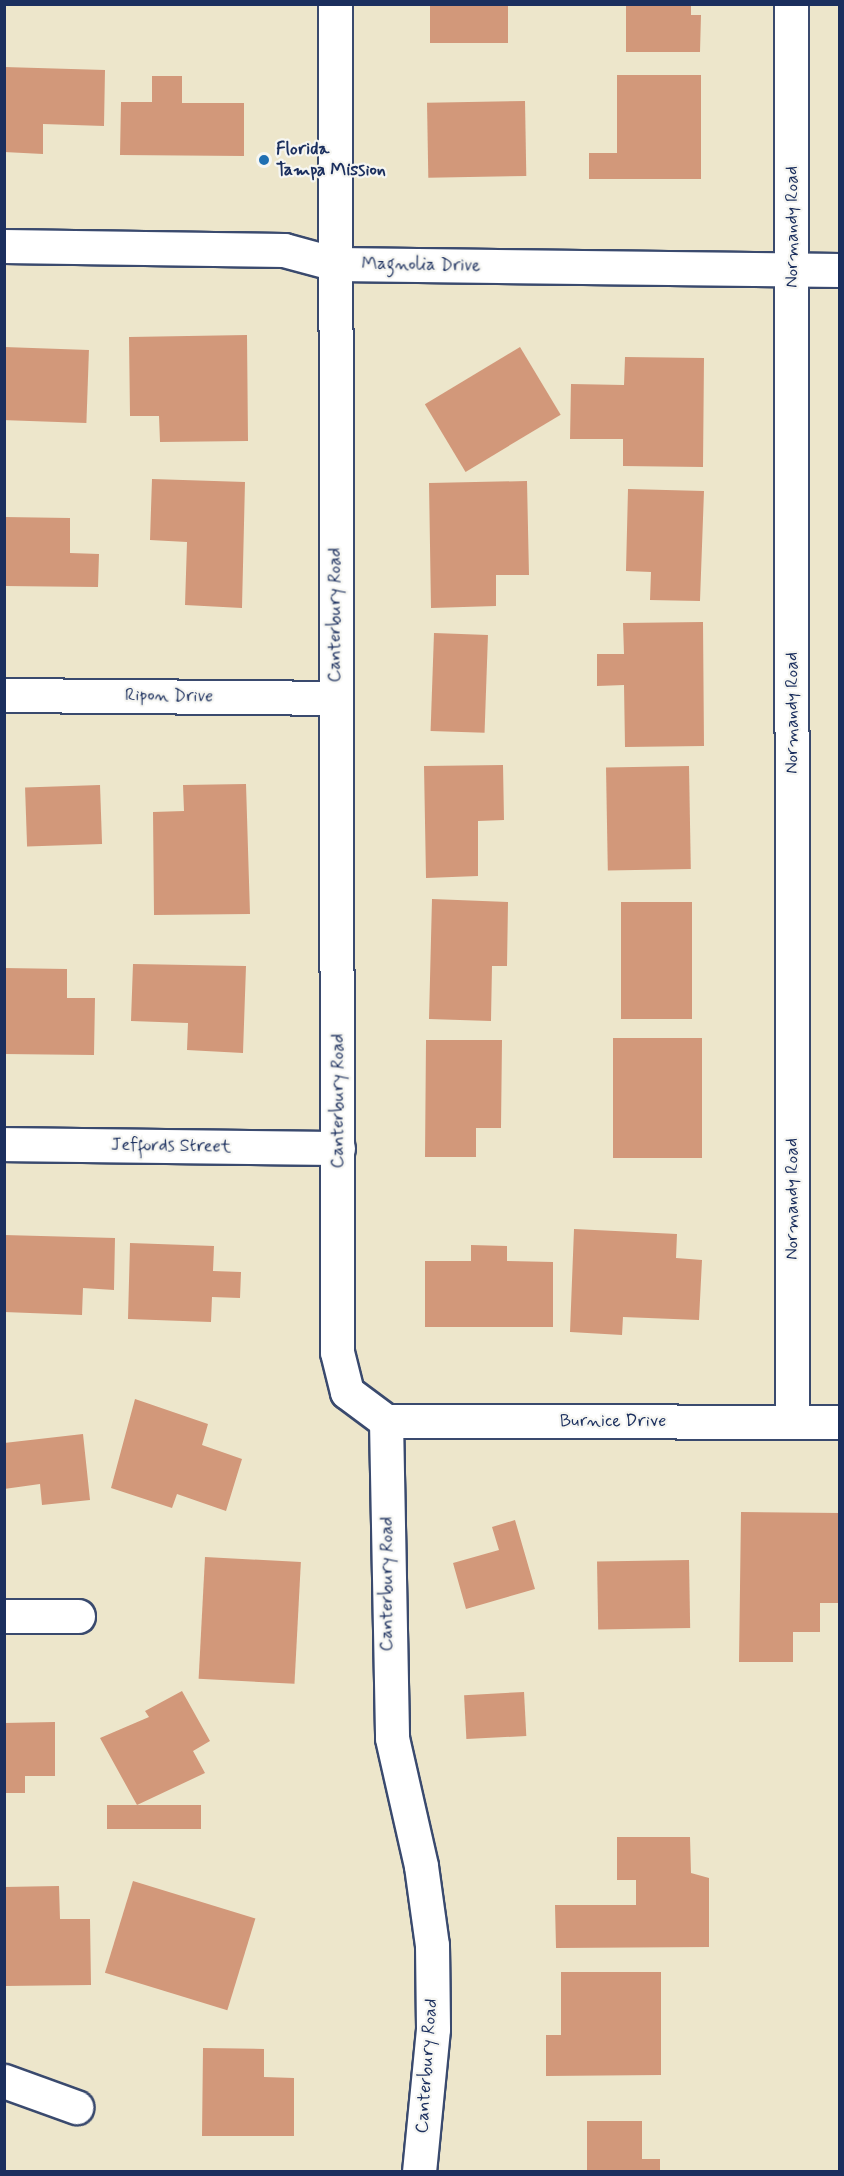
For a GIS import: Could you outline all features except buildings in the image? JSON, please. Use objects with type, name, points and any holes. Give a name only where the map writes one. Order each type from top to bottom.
[{"type":"street","name":"Canterbury Road","points":[[335,4],[334,698],[338,1148],[337,1352],[347,1392],[386,1421],[389,1702],[432,1945],[433,2029],[419,2172]]},
{"type":"street","name":"Normandy Road","points":[[791,4],[792,1422]]},
{"type":"street","name":"Magnolia Drive","points":[[4,246],[284,249],[336,264],[840,270]]},
{"type":"street","name":"Ripon Drive","points":[[4,695],[334,698]]},
{"type":"street","name":"Jeffords Street","points":[[4,1144],[338,1148]]},
{"type":"street","name":"Burnice Drive","points":[[386,1421],[840,1422]]},
{"type":"street","points":[[4,1616],[78,1616]]},
{"type":"street","points":[[4,2081],[76,2107]]},
{"type":"place","name":"Florida Tampa Mission","points":[[264,160]]}]
